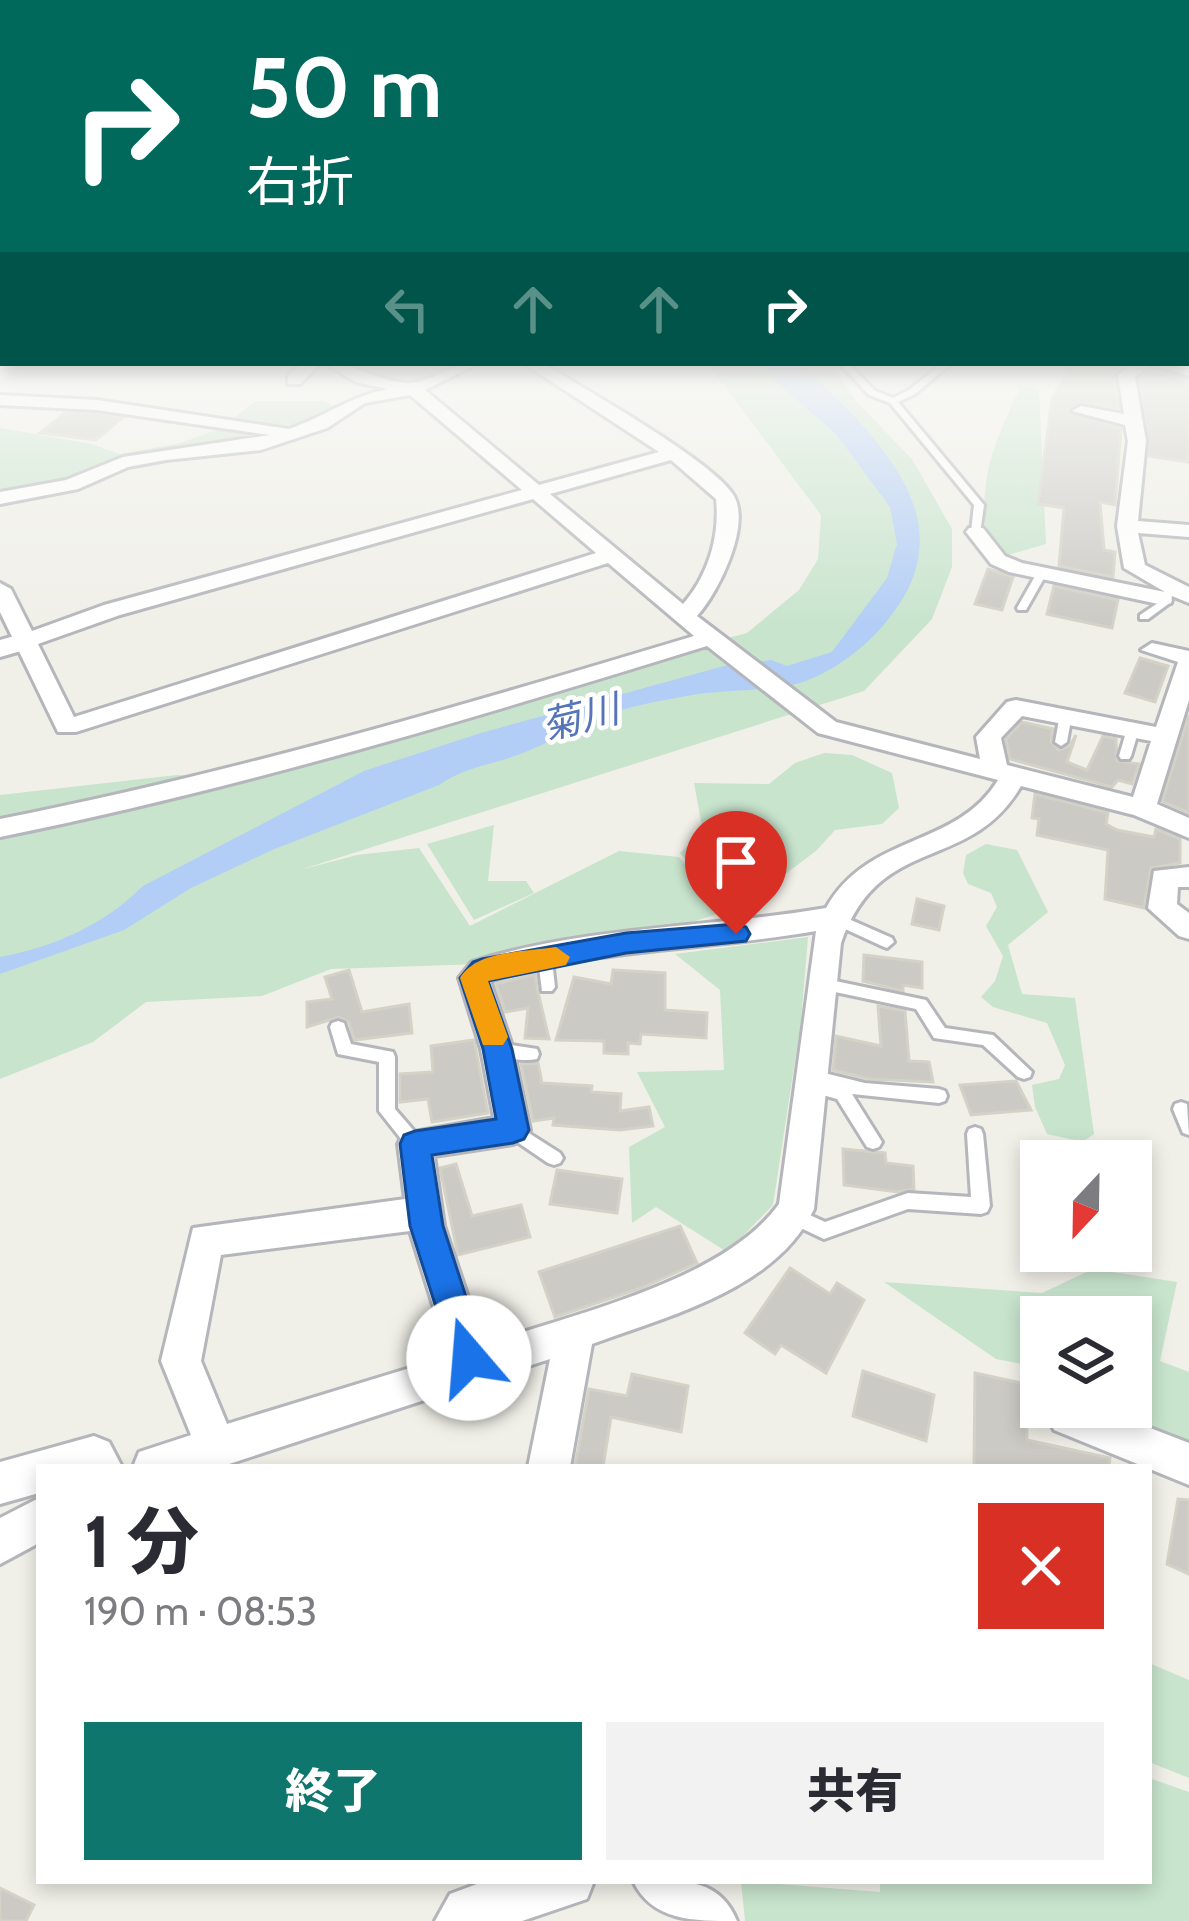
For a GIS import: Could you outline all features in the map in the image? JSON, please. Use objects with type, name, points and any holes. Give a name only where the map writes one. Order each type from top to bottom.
[{"type":"street","points":[[0,498],[71,485],[145,458],[249,447]]},
{"type":"street","points":[[481,447],[810,716],[849,736],[1142,808],[1189,829]]},
{"type":"street","points":[[662,447],[729,503],[715,569],[698,604],[685,615]]},
{"type":"street","points":[[1135,447],[1127,526],[1135,568],[1178,598],[1189,613]]},
{"type":"street","points":[[12,645],[112,610],[674,454]]},
{"type":"street","points":[[1127,526],[1189,531]]},
{"type":"street","points":[[976,532],[998,560],[1042,573],[1178,598]]},
{"type":"street","points":[[0,589],[12,645],[67,727],[612,555]]},
{"type":"street","points":[[0,828],[95,809],[714,640]]},
{"type":"street","points":[[1142,808],[1189,661],[1152,650]]},
{"type":"street","points":[[164,1464],[472,1368],[660,1301],[737,1266],[796,1209],[826,943],[835,917],[868,873],[976,826],[1000,804],[1005,772],[988,737],[1016,707],[1163,736]]},
{"type":"street","points":[[1189,877],[1164,878],[1162,908],[1189,928]]},
{"type":"street","points":[[472,1368],[425,1214],[415,1144],[513,1130],[514,1051],[474,978],[482,970],[546,974],[626,943],[736,934],[835,917]]},
{"type":"street","points":[[216,1448],[182,1361],[206,1240],[425,1214]]},
{"type":"street","points":[[550,1464],[575,1332]]},
{"type":"street","points":[[1098,1428],[1189,1464]]},
{"type":"street","points":[[70,1464],[94,1457],[99,1464]]},
{"type":"street","points":[[0,1483],[36,1473]]},
{"type":"street","points":[[0,1542],[36,1521]]},
{"type":"street","points":[[461,1921],[468,1912],[559,1884]]},
{"type":"street","points":[[662,1884],[711,1921]]},
{"type":"lane","points":[[931,447],[980,505],[976,532]]},
{"type":"lane","points":[[1022,608],[1042,573]]},
{"type":"lane","points":[[1144,616],[1178,598]]},
{"type":"lane","points":[[1061,742],[1066,714]]},
{"type":"lane","points":[[1125,756],[1133,729]]},
{"type":"lane","points":[[835,917],[887,942]]},
{"type":"lane","points":[[821,984],[921,1004],[940,1034],[987,1039],[1024,1072]]},
{"type":"lane","points":[[338,1027],[344,1049],[387,1057],[387,1111],[415,1144]]},
{"type":"lane","points":[[810,1081],[939,1096]]},
{"type":"lane","points":[[810,1081],[843,1094],[873,1142]]},
{"type":"lane","points":[[1180,1108],[1189,1128]]},
{"type":"lane","points":[[513,1130],[554,1158]]},
{"type":"lane","points":[[792,1215],[824,1231],[908,1201],[981,1206],[975,1134]]},
{"type":"green space","points":[[0,447],[99,447],[120,454],[161,447],[218,447],[100,466],[57,482],[0,494]]},
{"type":"green space","points":[[770,447],[900,447],[952,529],[952,567],[932,619],[864,691],[300,870],[357,855],[419,848],[470,926],[619,851],[679,857],[727,911],[626,943],[536,962],[331,969],[262,996],[146,1002],[93,1042],[0,1079],[0,795],[177,775],[209,776],[747,633],[799,590],[818,559],[821,515]]},
{"type":"green space","points":[[995,447],[1042,447],[1046,544],[1008,555],[987,546],[986,481]]},
{"type":"green space","points":[[824,753],[852,755],[892,773],[899,808],[882,824],[835,830],[816,851],[742,906],[731,908],[680,853],[703,832],[694,783],[769,784],[795,763]]},
{"type":"green space","points":[[494,825],[488,881],[526,881],[534,893],[474,920],[427,844]]},
{"type":"green space","points":[[986,844],[1017,850],[1048,912],[1008,945],[1022,994],[1075,998],[1094,1134],[1086,1140],[1047,1134],[1035,1107],[1032,1085],[1059,1079],[1065,1065],[1047,1023],[993,1007],[981,997],[995,981],[1003,956],[986,926],[997,907],[991,893],[968,884],[963,873],[966,855]]},
{"type":"green space","points":[[808,937],[801,1021],[773,1205],[727,1252],[656,1207],[632,1223],[629,1147],[665,1127],[637,1072],[724,1070],[720,990],[675,954]]},
{"type":"green space","points":[[1087,1272],[1177,1282],[1160,1361],[1189,1372],[1189,1445],[1147,1428],[1152,1428],[1152,1296],[1020,1296],[1020,1364],[996,1359],[884,1282],[1042,1293]]},
{"type":"green space","points":[[1152,1664],[1189,1680],[1189,1778],[1152,1763]]},
{"type":"green space","points":[[1152,1779],[1189,1792],[1189,1921],[745,1921],[741,1884],[880,1892],[880,1884],[1152,1884]]},
{"type":"water","name":"菊川","points":[[845,447],[879,447],[883,451],[904,482],[916,515],[919,549],[910,585],[886,622],[857,651],[821,675],[796,684],[687,696],[598,718],[523,753],[272,850],[191,888],[124,930],[0,974],[0,957],[77,932],[112,912],[143,886],[364,771],[481,733],[724,666],[771,660],[787,666],[832,652],[887,578],[897,544],[890,507]]},
{"type":"building","points":[[1046,447],[1120,447],[1115,505],[1100,502],[1104,550],[1115,552],[1113,577],[1059,566],[1064,508],[1038,504]]},
{"type":"building","points":[[1148,447],[1188,447],[1188,462],[1149,456]]},
{"type":"building","points":[[988,569],[1013,577],[1002,610],[975,604]]},
{"type":"building","points":[[1054,586],[1118,600],[1112,628],[1047,614]]},
{"type":"building","points":[[1140,658],[1168,666],[1155,702],[1125,693]]},
{"type":"building","points":[[1189,715],[1189,813],[1162,801]]},
{"type":"building","points":[[1022,722],[1053,729],[1051,741],[1058,750],[1070,746],[1076,735],[1067,762],[1087,770],[1103,736],[1116,739],[1117,761],[1139,764],[1132,784],[1118,780],[1112,787],[1010,759],[1006,739]]},
{"type":"building","points":[[1035,794],[1108,813],[1106,824],[1117,830],[1154,837],[1156,829],[1180,839],[1180,863],[1151,868],[1144,908],[1105,899],[1108,850],[1037,835],[1039,819],[1032,818]]},
{"type":"building","points":[[917,899],[944,906],[939,930],[912,924]]},
{"type":"building","points":[[864,955],[922,962],[922,988],[903,985],[903,991],[863,981]]},
{"type":"building","points":[[349,970],[362,1012],[409,1004],[412,1033],[354,1040],[349,1022],[339,1017],[307,1027],[307,1002],[332,999],[325,977]]},
{"type":"building","points":[[613,970],[665,973],[665,1010],[707,1013],[706,1038],[641,1034],[640,1044],[628,1043],[628,1054],[604,1053],[604,1041],[556,1040],[574,977],[611,984]]},
{"type":"building","points":[[535,974],[549,1039],[525,1038],[528,1008],[505,1012],[496,984]]},
{"type":"building","points":[[878,1006],[905,1011],[909,1061],[929,1062],[933,1082],[869,1079],[833,1070],[836,1036],[881,1046]]},
{"type":"building","points":[[474,1040],[488,1113],[432,1122],[428,1099],[400,1102],[400,1074],[433,1072],[431,1046]]},
{"type":"building","points":[[538,1063],[542,1083],[592,1086],[591,1092],[621,1094],[620,1111],[649,1107],[653,1126],[620,1130],[553,1125],[554,1118],[533,1121],[521,1064]]},
{"type":"building","points":[[1016,1081],[1031,1110],[971,1115],[960,1085]]},
{"type":"building","points":[[843,1149],[885,1153],[886,1163],[913,1166],[914,1189],[898,1192],[844,1185]]},
{"type":"building","points":[[456,1164],[472,1216],[521,1205],[530,1237],[458,1255],[440,1168]]},
{"type":"building","points":[[557,1170],[622,1179],[617,1213],[550,1204]]},
{"type":"building","points":[[680,1226],[697,1263],[555,1317],[539,1272]]},
{"type":"building","points":[[790,1268],[830,1294],[837,1283],[864,1300],[826,1373],[781,1345],[775,1354],[745,1333]]},
{"type":"building","points":[[863,1371],[934,1395],[926,1441],[853,1416]]},
{"type":"building","points":[[975,1373],[1020,1383],[1020,1428],[1027,1428],[1027,1440],[1110,1458],[1109,1464],[974,1464]]},
{"type":"building","points":[[632,1374],[688,1386],[681,1432],[611,1417],[603,1464],[576,1464],[589,1389],[627,1396]]},
{"type":"building","points":[[1178,1499],[1189,1500],[1189,1574],[1167,1564]]},
{"type":"building","points":[[0,1888],[34,1905],[26,1921],[0,1921]]},
{"type":"slow traffic","points":[[493,1037],[474,978],[482,970],[556,957]]},
{"type":"route","points":[[469,1358],[426,1226],[415,1144],[513,1130],[497,1049],[474,978],[482,970],[626,943],[736,934]]}]
